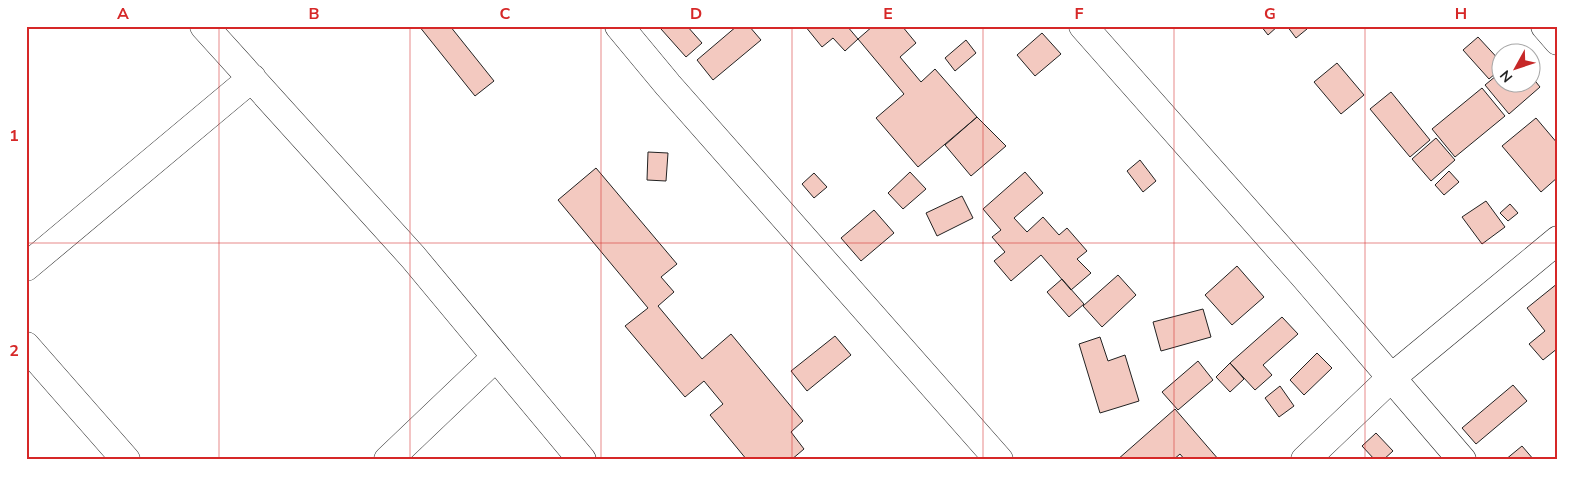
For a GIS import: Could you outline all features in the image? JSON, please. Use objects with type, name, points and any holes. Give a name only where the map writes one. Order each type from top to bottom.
[{"type":"street","points":[[204,26],[413,257],[582,460]]},
{"type":"street","points":[[619,26],[668,85],[999,460]]},
{"type":"street","points":[[1083,26],[1304,276],[1462,460]]},
{"type":"street","points":[[1545,26],[1558,41]]},
{"type":"street","points":[[26,267],[252,78]]},
{"type":"street","points":[[1306,460],[1391,378],[1558,240]]},
{"type":"street","points":[[26,346],[126,460]]},
{"type":"street","points":[[388,460],[496,357]]},
{"type":"building","points":[[419,26],[450,26],[494,81],[475,96]]},
{"type":"building","points":[[664,26],[687,26],[702,43],[686,57],[661,29]]},
{"type":"building","points":[[737,26],[749,26],[761,40],[713,80],[697,60]]},
{"type":"building","points":[[805,26],[847,26],[858,39],[845,51],[833,38],[822,47]]},
{"type":"building","points":[[873,26],[902,26],[916,43],[900,57],[921,82],[935,69],[977,117],[918,167],[876,118],[904,94],[858,39]]},
{"type":"building","points":[[1261,26],[1278,26],[1268,35]]},
{"type":"building","points":[[1287,26],[1305,26],[1307,29],[1296,38]]},
{"type":"building","points":[[1042,33],[1061,54],[1035,76],[1017,55]]},
{"type":"building","points":[[1478,37],[1492,52],[1492,76],[1489,79],[1463,50]]},
{"type":"building","points":[[966,40],[976,53],[955,71],[945,58]]},
{"type":"building","points":[[1337,63],[1364,95],[1341,114],[1314,82]]},
{"type":"building","points":[[1492,79],[1492,92],[1534,92],[1509,114],[1485,85]]},
{"type":"building","points":[[1482,88],[1505,116],[1455,157],[1432,129]]},
{"type":"building","points":[[1391,92],[1430,140],[1410,157],[1370,109]]},
{"type":"building","points":[[977,117],[1006,146],[971,176],[945,145]]},
{"type":"building","points":[[1536,118],[1558,144],[1558,177],[1541,192],[1502,146]]},
{"type":"building","points":[[1436,138],[1455,160],[1431,181],[1412,159]]},
{"type":"building","points":[[648,152],[668,153],[666,181],[647,180]]},
{"type":"building","points":[[1140,160],[1156,181],[1143,192],[1127,171]]},
{"type":"building","points":[[596,168],[677,264],[661,277],[674,292],[658,306],[702,359],[731,334],[803,421],[791,432],[804,449],[791,460],[747,460],[710,415],[723,404],[704,381],[685,397],[625,326],[648,308],[558,200]]},
{"type":"building","points":[[1449,171],[1459,182],[1444,195],[1435,185]]},
{"type":"building","points":[[910,172],[926,189],[903,209],[888,193]]},
{"type":"building","points":[[1025,172],[1043,193],[1014,218],[1027,232],[1043,217],[1059,235],[1067,228],[1087,251],[1077,259],[1091,273],[1071,290],[1041,255],[1011,281],[994,261],[1005,252],[992,237],[1001,230],[983,209]]},
{"type":"building","points":[[814,173],[827,187],[814,198],[802,184]]},
{"type":"building","points":[[962,196],[973,218],[937,236],[926,213]]},
{"type":"building","points":[[1486,201],[1505,227],[1482,244],[1462,217]]},
{"type":"building","points":[[1510,204],[1518,213],[1508,221],[1500,213]]},
{"type":"building","points":[[874,210],[894,233],[861,261],[841,238]]},
{"type":"building","points":[[1237,266],[1264,297],[1232,325],[1205,295]]},
{"type":"building","points":[[1118,275],[1136,295],[1102,327],[1083,306]]},
{"type":"building","points":[[1062,279],[1084,304],[1069,317],[1047,292]]},
{"type":"building","points":[[1558,283],[1558,348],[1543,360],[1529,344],[1545,331],[1527,308]]},
{"type":"building","points":[[1203,309],[1211,337],[1161,351],[1153,322]]},
{"type":"building","points":[[1282,317],[1298,334],[1263,365],[1272,375],[1255,390],[1230,363]]},
{"type":"building","points":[[835,336],[851,355],[807,391],[791,371]]},
{"type":"building","points":[[1100,337],[1108,361],[1125,355],[1139,401],[1100,413],[1079,344]]},
{"type":"building","points":[[1317,353],[1332,368],[1304,395],[1290,380]]},
{"type":"building","points":[[1198,361],[1213,380],[1178,410],[1162,392]]},
{"type":"building","points":[[1230,363],[1244,379],[1230,392],[1216,377]]},
{"type":"building","points":[[1513,385],[1527,401],[1476,444],[1462,428]]},
{"type":"building","points":[[1280,386],[1294,406],[1279,417],[1265,398]]},
{"type":"building","points":[[1175,409],[1219,460],[1185,460],[1180,454],[1173,460],[1117,460]]},
{"type":"building","points":[[1376,433],[1393,451],[1383,460],[1375,460],[1362,446]]},
{"type":"building","points":[[1522,446],[1534,460],[1505,460]]}]
